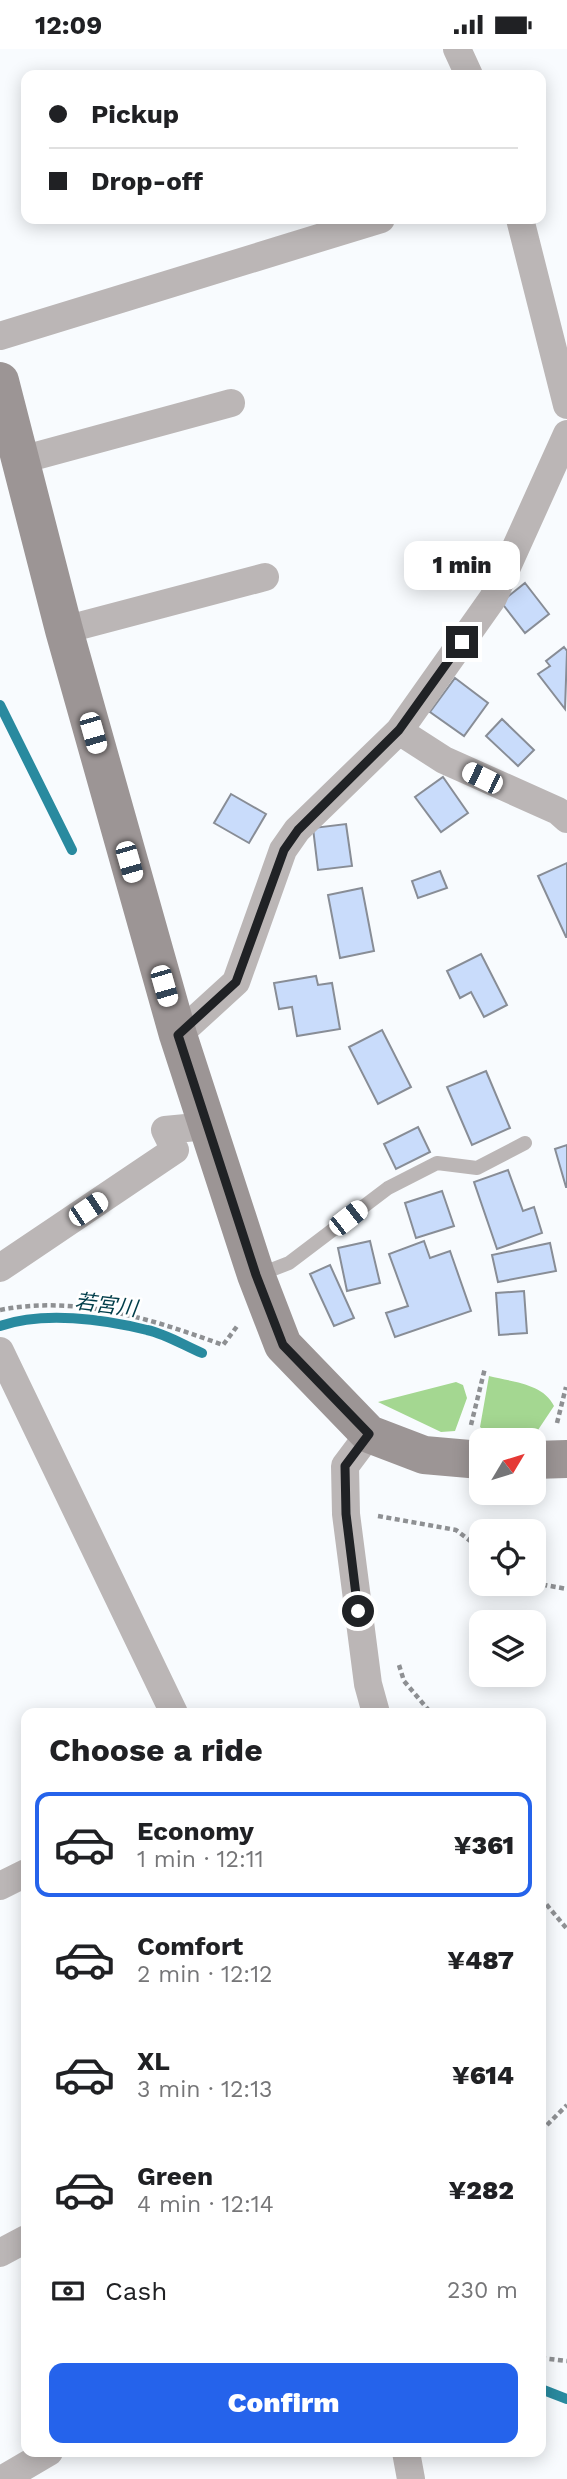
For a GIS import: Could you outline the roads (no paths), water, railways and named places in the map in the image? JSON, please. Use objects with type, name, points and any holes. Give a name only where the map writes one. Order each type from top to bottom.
[{"type":"street","points":[[457,49],[468,70]]},
{"type":"street","points":[[0,336],[365,224]]},
{"type":"street","points":[[521,224],[567,405]]},
{"type":"street","points":[[0,381],[64,630],[178,1035],[256,1275],[283,1345],[369,1434],[424,1455],[469,1459]]},
{"type":"street","points":[[21,460],[231,403]]},
{"type":"street","points":[[178,1035],[236,982],[284,850],[298,830],[399,730],[493,599],[567,434]]},
{"type":"street","points":[[64,630],[265,577]]},
{"type":"street","points":[[399,730],[444,760],[558,811],[567,819]]},
{"type":"street","points":[[0,1268],[175,1150],[165,1130],[207,1126]]},
{"type":"street","points":[[0,1351],[172,1708]]},
{"type":"street","points":[[367,1708],[346,1514],[345,1466],[369,1434]]},
{"type":"street","points":[[546,1460],[567,1459]]},
{"type":"street","points":[[0,1886],[21,1876]]},
{"type":"street","points":[[0,2253],[21,2242]]},
{"type":"street","points":[[3,2479],[40,2457]]},
{"type":"street","points":[[407,2457],[411,2479]]},
{"type":"lane","points":[[256,1275],[289,1263],[388,1188],[438,1163],[477,1168],[525,1143]]},
{"type":"waterway","points":[[0,705],[72,850]]},
{"type":"waterway","name":"若宮川","points":[[0,1326],[35,1319],[92,1320],[154,1332],[202,1353]]},
{"type":"waterway","points":[[546,2391],[567,2399]]}]
